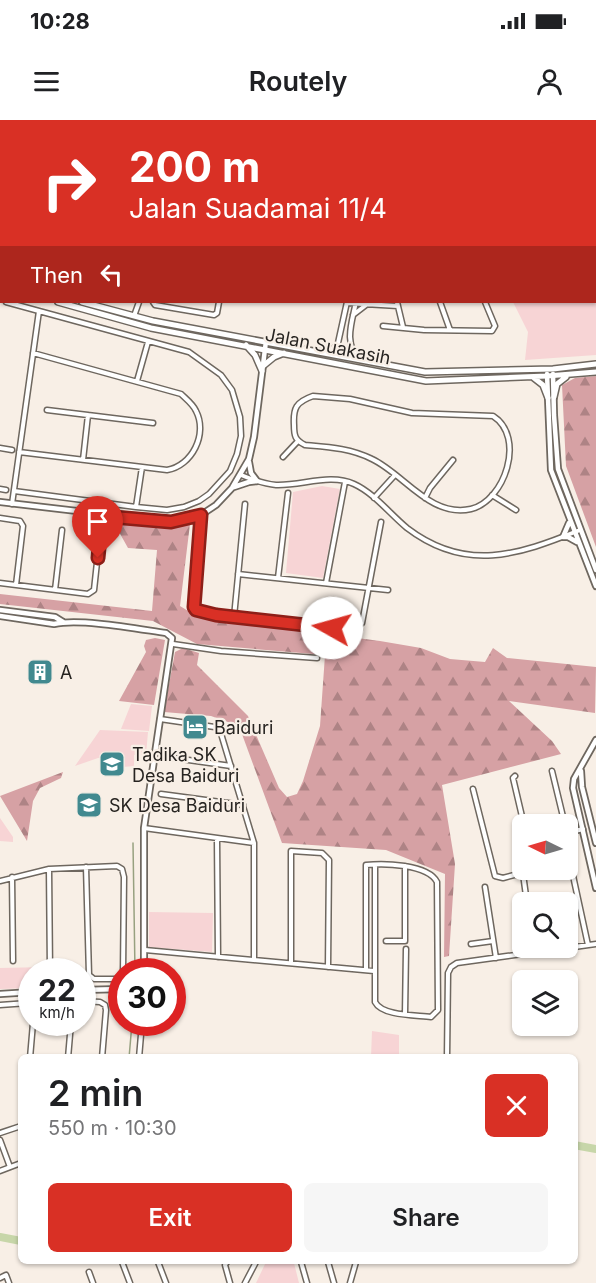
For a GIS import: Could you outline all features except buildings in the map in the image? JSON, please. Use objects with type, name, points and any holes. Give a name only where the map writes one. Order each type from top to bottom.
[{"type":"main road","name":"Jalan Suakasih","points":[[62,303],[152,327],[426,381],[596,372]]},
{"type":"main road","name":"Jalan Suakasih","points":[[86,303],[134,316],[425,372],[550,369],[596,364]]},
{"type":"main road","points":[[246,345],[255,355],[262,369],[274,357],[285,352]]},
{"type":"main road","points":[[532,376],[539,381],[551,397],[557,384],[570,374]]},
{"type":"street","points":[[10,303],[189,352],[221,375],[232,390],[240,417],[241,436],[230,471],[200,501],[184,507],[167,510],[14,491]]},
{"type":"street","points":[[134,316],[139,303]]},
{"type":"street","points":[[154,303],[214,315],[217,313],[219,303]]},
{"type":"street","points":[[314,351],[335,348],[347,303]]},
{"type":"street","points":[[360,360],[351,348],[350,333],[355,303],[398,304],[403,327]]},
{"type":"street","points":[[440,303],[450,330]]},
{"type":"street","points":[[383,326],[423,330],[492,331],[495,329],[484,303]]},
{"type":"street","points":[[353,315],[367,305]]},
{"type":"street","points":[[12,504],[39,311]]},
{"type":"street","points":[[0,502],[102,516],[171,522],[201,515],[232,488],[249,459],[254,437],[266,341]]},
{"type":"street","points":[[137,381],[148,342]]},
{"type":"street","points":[[19,452],[167,470],[179,467],[193,454],[200,428],[195,408],[181,394],[33,353]]},
{"type":"street","points":[[550,369],[551,470],[596,586]]},
{"type":"street","points":[[313,396],[350,399],[412,414],[493,416],[501,421],[505,428],[510,445],[510,456],[504,475],[492,495],[474,508],[448,509],[425,498],[395,475],[380,463],[353,450],[305,445],[298,441],[294,436],[293,411],[299,403],[313,396]]},
{"type":"street","points":[[551,397],[558,469],[596,570]]},
{"type":"street","points":[[47,410],[153,423]]},
{"type":"street","points":[[83,460],[88,415]]},
{"type":"street","points":[[283,457],[298,441]]},
{"type":"street","points":[[0,448],[12,450]]},
{"type":"street","points":[[249,459],[251,473],[257,481]]},
{"type":"street","points":[[425,498],[430,488],[453,460]]},
{"type":"street","points":[[136,507],[142,467]]},
{"type":"street","points":[[241,475],[276,485],[323,480],[353,484],[374,498],[412,532],[429,542],[456,552],[488,557],[503,555],[540,546],[580,530]]},
{"type":"street","points":[[374,498],[395,475]]},
{"type":"street","points":[[232,488],[257,481]]},
{"type":"street","points":[[326,583],[345,482]]},
{"type":"street","points":[[0,489],[6,490]]},
{"type":"street","points":[[278,578],[288,493]]},
{"type":"street","points":[[492,495],[516,510]]},
{"type":"street","points":[[234,617],[245,504]]},
{"type":"street","points":[[201,515],[194,607],[196,610],[234,617],[349,630],[362,623],[381,522]]},
{"type":"street","points":[[0,583],[88,594],[94,590],[102,516]]},
{"type":"street","points":[[0,518],[20,521],[23,526],[16,585]]},
{"type":"street","points":[[563,537],[569,528],[570,520]]},
{"type":"street","points":[[55,590],[62,530]]},
{"type":"street","points":[[563,537],[574,539],[579,544]]},
{"type":"street","points":[[238,574],[388,590]]},
{"type":"street","points":[[0,610],[55,617],[63,622]]},
{"type":"street","points":[[0,616],[54,624],[63,622],[166,633],[172,638],[173,644],[159,719],[144,828],[145,958]]},
{"type":"street","points":[[173,644],[221,651],[317,658]]},
{"type":"street","points":[[159,719],[235,730]]},
{"type":"street","points":[[219,728],[254,843],[254,960]]},
{"type":"street","points":[[596,740],[574,779],[573,788],[596,888]]},
{"type":"street","points":[[167,757],[231,766]]},
{"type":"street","points":[[552,771],[562,814]]},
{"type":"street","points":[[580,771],[596,843]]},
{"type":"street","points":[[515,776],[513,778],[521,814]]},
{"type":"street","points":[[473,789],[495,876],[503,878],[512,876]]},
{"type":"street","points":[[161,794],[243,805]]},
{"type":"street","points":[[144,828],[254,843]]},
{"type":"street","points":[[578,830],[583,829]]},
{"type":"street","points":[[217,839],[218,957]]},
{"type":"street","points":[[291,963],[291,851],[322,853],[329,860],[328,967]]},
{"type":"street","points":[[366,970],[366,865],[375,865],[405,866],[433,876],[437,882],[438,1010],[431,1017],[405,1014],[383,1011],[375,1002],[375,865]]},
{"type":"street","points":[[0,881],[49,869],[117,866],[122,869],[124,877],[122,958]]},
{"type":"street","points":[[386,941],[405,941],[405,866]]},
{"type":"street","points":[[86,867],[89,975],[94,979],[108,979]]},
{"type":"street","points":[[49,869],[50,958]]},
{"type":"street","points":[[12,877],[14,961]]},
{"type":"street","points":[[574,880],[588,945]]},
{"type":"street","points":[[485,887],[495,955]]},
{"type":"street","points":[[471,944],[493,941]]},
{"type":"street","points":[[578,946],[596,944]]},
{"type":"street","points":[[405,1014],[406,949]]},
{"type":"street","points":[[145,950],[374,971]]},
{"type":"street","points":[[447,1054],[449,970],[457,963],[512,953]]},
{"type":"street","points":[[0,994],[18,993]]},
{"type":"street","points":[[96,1002],[105,1005],[106,1010],[102,1054]]},
{"type":"street","points":[[0,1005],[18,1004]]},
{"type":"street","points":[[30,1054],[32,1036]]},
{"type":"street","points":[[68,1054],[70,1036]]},
{"type":"street","points":[[139,1054],[141,1036]]},
{"type":"street","points":[[0,1133],[18,1127]]},
{"type":"street","points":[[0,1140],[9,1167]]},
{"type":"street","points":[[0,1171],[18,1164]]},
{"type":"street","points":[[123,1264],[130,1283]]},
{"type":"street","points":[[159,1264],[166,1283]]},
{"type":"street","points":[[226,1264],[230,1283]]},
{"type":"street","points":[[244,1283],[255,1264]]},
{"type":"street","points":[[302,1264],[307,1283]]},
{"type":"street","points":[[329,1264],[334,1283]]},
{"type":"street","points":[[350,1283],[355,1264]]},
{"type":"street","points":[[89,1272],[93,1283]]},
{"type":"street","points":[[0,1278],[6,1275],[9,1283]]},
{"type":"green space","points":[[596,376],[596,547],[566,466],[562,385],[575,378]]},
{"type":"green space","points":[[114,523],[172,528],[190,524],[180,606],[198,617],[380,641],[421,648],[450,659],[485,662],[493,648],[507,658],[596,667],[595,713],[509,701],[552,741],[561,754],[442,785],[455,864],[449,956],[444,957],[445,874],[386,850],[282,843],[239,726],[211,716],[164,712],[175,652],[183,648],[199,653],[197,665],[248,716],[279,788],[287,797],[297,794],[320,726],[325,655],[197,644],[153,621],[0,604],[0,594],[152,611],[157,550],[128,548]]},
{"type":"green space","points":[[155,638],[165,640],[154,705],[119,701],[146,652],[144,646],[146,640]]},
{"type":"green space","points":[[63,772],[61,778],[40,788],[33,801],[27,841],[0,796]]},
{"type":"shaded area","points":[[514,303],[596,303],[596,355],[525,360],[528,332]]},
{"type":"shaded area","points":[[322,486],[340,489],[323,578],[286,573],[293,492]]},
{"type":"shaded area","points":[[131,704],[152,706],[149,731],[121,729]]},
{"type":"shaded area","points":[[100,730],[148,732],[146,755],[134,755],[134,766],[123,767],[121,756],[98,758],[75,766]]},
{"type":"shaded area","points":[[0,818],[13,837],[13,842],[0,841]]},
{"type":"shaded area","points":[[149,912],[213,913],[212,952],[149,947]]},
{"type":"shaded area","points":[[0,968],[18,968],[18,988],[0,989]]},
{"type":"shaded area","points":[[372,1031],[399,1035],[399,1054],[371,1054]]},
{"type":"shaded area","points":[[265,1264],[294,1264],[299,1283],[256,1283]]},
{"type":"waterway","points":[[133,843],[135,958]]},
{"type":"waterway","points":[[129,1054],[131,1036]]},
{"type":"waterway","points":[[578,1146],[596,1149]]},
{"type":"waterway","points":[[0,1237],[18,1240]]},
{"type":"place","name":"A","points":[[40,672]]},
{"type":"place","name":"Baiduri","points":[[195,727]]},
{"type":"place","name":"Tadika SK Desa Baiduri","points":[[112,764]]},
{"type":"place","name":"SK Desa Baiduri","points":[[89,805]]},
{"type":"route","points":[[98,558],[102,516],[171,522],[201,515],[194,607],[196,610],[216,615],[332,628]]}]
